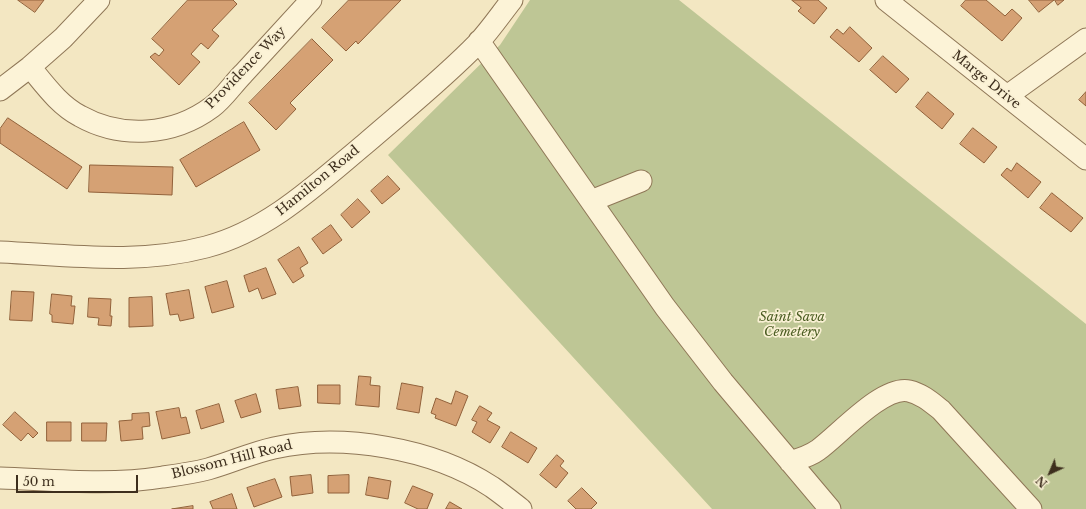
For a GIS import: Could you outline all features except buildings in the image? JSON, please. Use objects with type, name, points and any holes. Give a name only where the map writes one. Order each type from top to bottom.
[{"type":"street","points":[[0,90],[30,67],[63,38],[99,0]]},
{"type":"street","name":"Providence Way","points":[[30,67],[55,97],[79,116],[102,127],[127,132],[156,131],[188,121],[212,107],[311,0]]},
{"type":"street","name":"Hamilton Road","points":[[0,252],[124,258],[154,256],[206,247],[238,236],[273,217],[309,190],[444,77],[479,41],[512,0]]},
{"type":"street","name":"Marge Drive","points":[[886,0],[1086,159]]},
{"type":"street","points":[[1007,96],[1086,39]]},
{"type":"street","points":[[479,41],[665,307],[723,382],[830,509]]},
{"type":"street","points":[[591,201],[641,181]]},
{"type":"street","points":[[790,462],[804,458],[818,450],[872,404],[891,394],[908,391],[925,397],[941,410],[1031,509]]},
{"type":"street","name":"Blossom Hill Road","points":[[0,478],[114,482],[162,478],[207,469],[272,448],[300,443],[342,442],[394,448],[451,465],[492,487],[521,509]]},
{"type":"green space","name":"Saint Sava Cemetery","points":[[530,0],[679,0],[1086,324],[1086,509],[712,509],[388,155],[500,45]]}]
